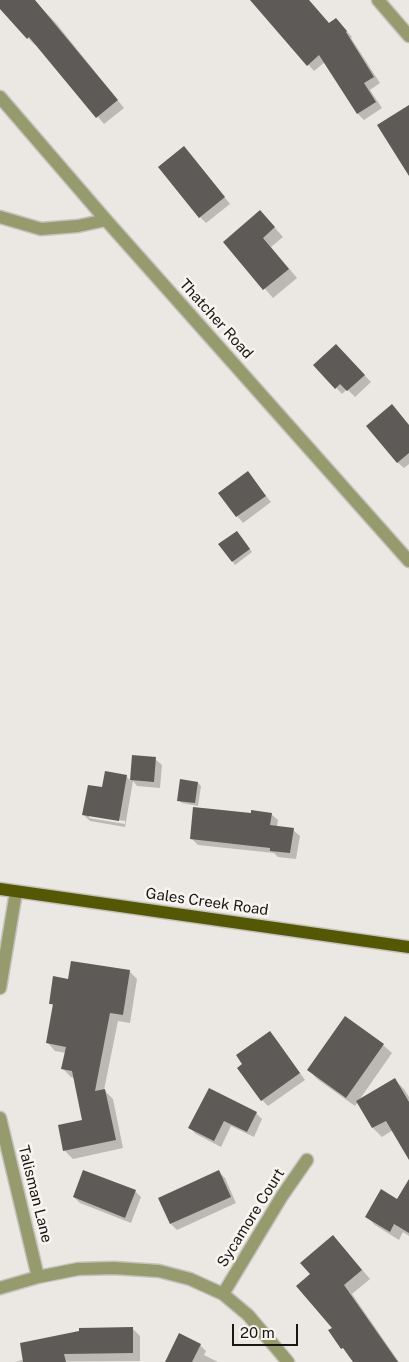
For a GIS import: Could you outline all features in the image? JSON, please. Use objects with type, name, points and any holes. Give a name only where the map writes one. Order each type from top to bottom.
[{"type":"main road","name":"Gales Creek Road","points":[[0,889],[409,947]]},
{"type":"street","points":[[378,0],[409,36]]},
{"type":"street","name":"Thatcher Road","points":[[0,97],[106,220],[409,561]]},
{"type":"street","points":[[0,217],[41,228],[78,226],[106,220]]},
{"type":"street","points":[[0,988],[16,892]]},
{"type":"street","name":"Talisman Lane","points":[[0,1118],[38,1277]]},
{"type":"street","name":"Sycamore Court","points":[[223,1294],[282,1196],[307,1160]]},
{"type":"street","points":[[0,1288],[38,1277],[78,1269],[114,1268],[159,1271],[190,1279],[223,1294],[248,1315],[288,1362]]},
{"type":"building","points":[[0,0],[35,0],[118,100],[96,118],[29,37],[27,39],[0,9]]},
{"type":"building","points":[[250,0],[309,0],[329,23],[336,18],[347,31],[374,77],[364,83],[376,102],[357,114],[319,55],[307,66]]},
{"type":"building","points":[[409,105],[409,176],[377,125]]},
{"type":"building","points":[[184,146],[225,197],[199,218],[158,167]]},
{"type":"building","points":[[260,210],[275,227],[263,238],[289,269],[263,290],[223,242]]},
{"type":"building","points":[[336,344],[365,375],[347,391],[340,384],[335,389],[313,365]]},
{"type":"building","points":[[392,404],[409,425],[409,453],[397,463],[366,426]]},
{"type":"building","points":[[248,471],[266,496],[236,517],[218,493]]},
{"type":"building","points":[[237,531],[250,549],[232,562],[218,544]]},
{"type":"building","points":[[132,755],[156,757],[154,782],[130,780]]},
{"type":"building","points":[[105,771],[127,775],[119,821],[82,815],[88,785],[102,787]]},
{"type":"building","points":[[180,779],[198,782],[195,803],[177,801]]},
{"type":"building","points":[[193,807],[251,813],[251,810],[272,813],[270,825],[294,828],[290,853],[270,851],[270,848],[190,839]]},
{"type":"building","points":[[71,961],[130,970],[123,1015],[110,1013],[95,1091],[105,1089],[116,1140],[63,1151],[58,1125],[82,1120],[72,1071],[61,1069],[66,1047],[46,1043],[53,1004],[49,1004],[53,976],[68,979]]},
{"type":"building","points":[[345,1016],[384,1044],[346,1098],[307,1070]]},
{"type":"building","points":[[270,1031],[300,1073],[261,1101],[237,1068],[242,1064],[236,1055]]},
{"type":"building","points":[[395,1078],[409,1102],[409,1160],[386,1121],[372,1128],[356,1101]]},
{"type":"building","points":[[209,1088],[257,1112],[247,1132],[224,1121],[214,1141],[188,1128]]},
{"type":"building","points":[[83,1170],[136,1190],[125,1218],[73,1197]]},
{"type":"building","points":[[219,1170],[231,1197],[170,1224],[158,1198]]},
{"type":"building","points":[[409,1179],[409,1233],[394,1224],[390,1232],[365,1217],[381,1189],[397,1199]]},
{"type":"building","points":[[333,1235],[362,1270],[344,1285],[398,1362],[353,1362],[328,1330],[332,1328],[296,1286],[310,1274],[300,1263]]},
{"type":"building","points":[[133,1327],[133,1353],[64,1354],[66,1362],[23,1362],[20,1343],[79,1331],[79,1328]]},
{"type":"building","points":[[179,1333],[201,1344],[192,1362],[165,1362]]}]
